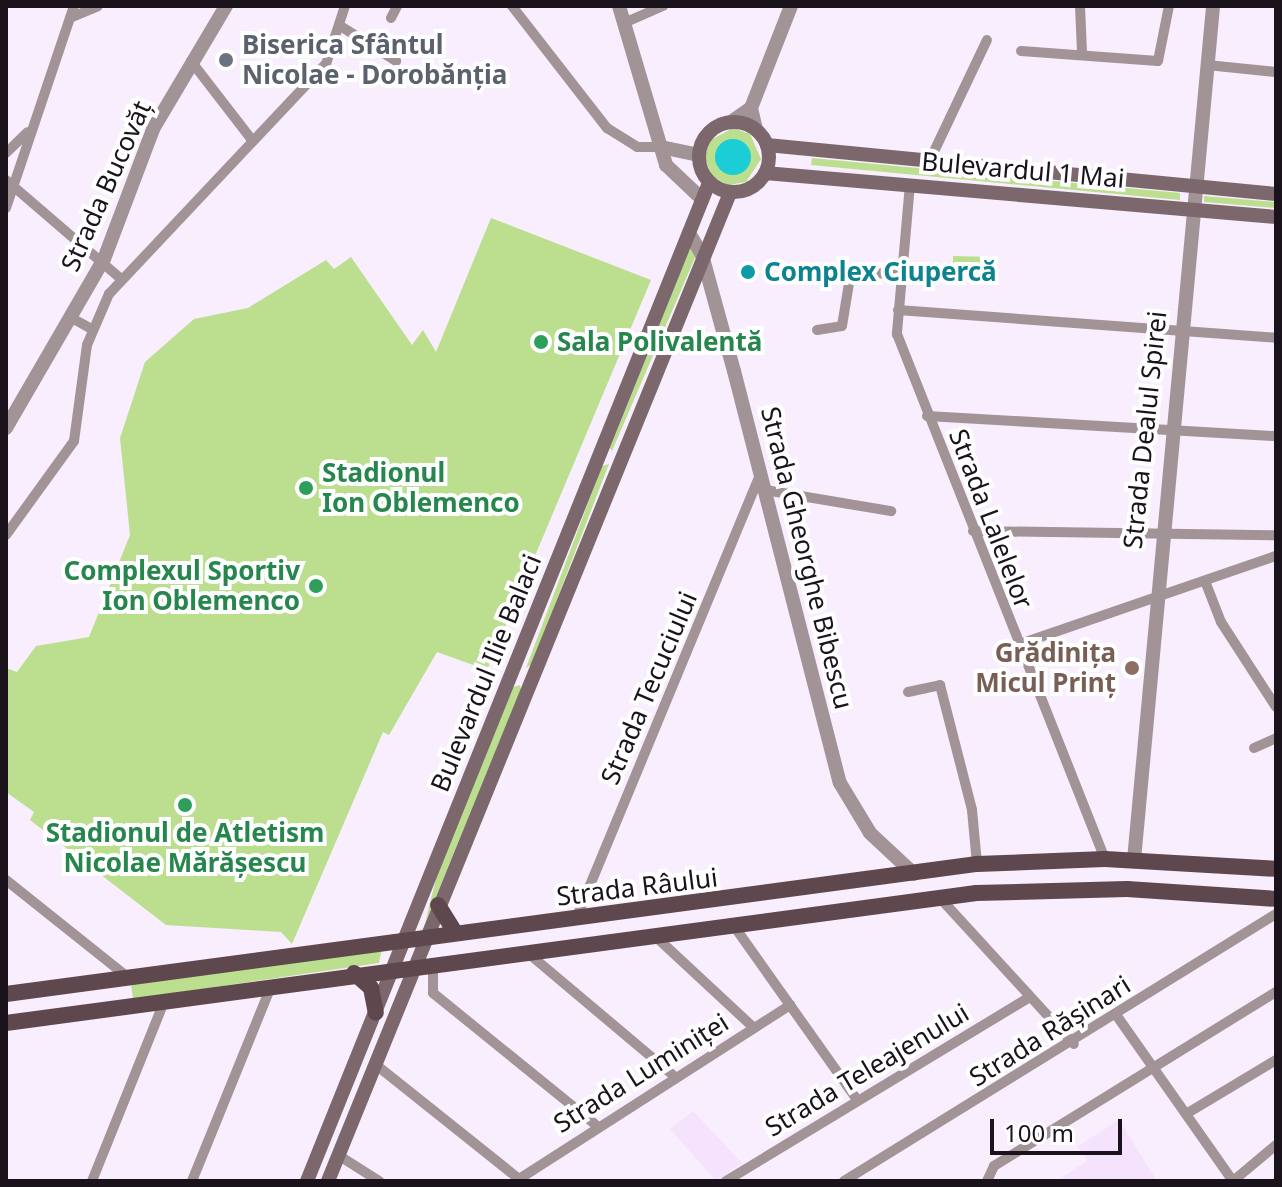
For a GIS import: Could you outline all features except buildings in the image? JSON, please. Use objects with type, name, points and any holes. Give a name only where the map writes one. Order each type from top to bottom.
[{"type":"main road","points":[[731,122],[756,129],[767,145],[765,173],[754,186],[730,193],[709,183],[698,155],[712,129],[731,122]]},
{"type":"main road","name":"Bulevardul 1 Mai","points":[[767,145],[1276,194]]},
{"type":"main road","name":"Bulevardul 1 Mai","points":[[765,173],[1276,217]]},
{"type":"main road","name":"Bulevardul Ilie Balaci","points":[[307,1181],[709,183]]},
{"type":"main road","name":"Bulevardul Ilie Balaci","points":[[328,1181],[614,467],[730,193]]},
{"type":"main road","name":"Strada Râului","points":[[6,994],[132,980],[427,934],[576,919],[977,864],[1105,859],[1276,869]]},
{"type":"main road","name":"Strada Râului","points":[[6,1023],[272,983],[940,898],[1127,889],[1276,899]]},
{"type":"main road","points":[[438,905],[455,932]]},
{"type":"main road","points":[[354,973],[371,988],[376,1013]]},
{"type":"street","points":[[6,208],[10,183],[74,6]]},
{"type":"street","points":[[70,18],[98,6]]},
{"type":"street","points":[[6,535],[74,441],[92,329],[120,278],[326,64],[342,27],[345,6]]},
{"type":"street","points":[[391,18],[397,6]]},
{"type":"street","points":[[512,6],[591,113],[626,142],[698,155]]},
{"type":"street","points":[[619,6],[666,165],[702,199]]},
{"type":"street","points":[[624,23],[663,6]]},
{"type":"street","points":[[731,122],[751,108],[791,6]]},
{"type":"street","points":[[1080,6],[1082,52]]},
{"type":"street","points":[[1021,51],[1082,52],[1158,61],[1169,6]]},
{"type":"street","name":"Strada Dealul Spirei","points":[[1134,860],[1158,534],[1213,6]]},
{"type":"street","name":"Strada Bucovăț","points":[[6,428],[104,259],[153,129],[219,9]]},
{"type":"street","points":[[342,27],[396,61]]},
{"type":"street","points":[[929,162],[987,40]]},
{"type":"street","points":[[191,61],[252,140]]},
{"type":"street","points":[[1207,65],[1276,72]]},
{"type":"street","points":[[751,108],[756,129]]},
{"type":"street","points":[[6,153],[30,130]]},
{"type":"street","points":[[10,183],[104,259],[120,278]]},
{"type":"street","name":"Strada Lalelelor","points":[[910,184],[897,334],[1017,645],[1105,859]]},
{"type":"street","name":"Strada Gheorghe Bibescu","points":[[689,233],[705,248],[840,783],[870,833],[914,874]]},
{"type":"street","points":[[817,330],[842,326],[851,271],[901,275]]},
{"type":"street","points":[[898,310],[1276,338]]},
{"type":"street","points":[[70,317],[92,329]]},
{"type":"street","points":[[927,416],[1276,436]]},
{"type":"street","points":[[598,461],[614,467]]},
{"type":"street","name":"Strada Tecuciului","points":[[576,919],[761,473]]},
{"type":"street","points":[[765,490],[891,511]]},
{"type":"street","points":[[973,531],[1276,535]]},
{"type":"street","points":[[1017,645],[1276,556]]},
{"type":"street","points":[[1205,581],[1221,622],[1276,707]]},
{"type":"street","points":[[908,692],[940,685],[972,810],[977,864]]},
{"type":"street","points":[[1254,748],[1276,738]]},
{"type":"street","points":[[6,880],[132,980]]},
{"type":"street","points":[[940,898],[1074,1044]]},
{"type":"street","name":"Strada Rășinari","points":[[844,1181],[1074,1044],[1276,914]]},
{"type":"street","points":[[734,926],[858,1101]]},
{"type":"street","points":[[655,936],[754,1028]]},
{"type":"street","points":[[527,952],[673,1075]]},
{"type":"street","points":[[433,963],[433,993],[595,1124]]},
{"type":"street","points":[[192,1181],[272,983]]},
{"type":"street","points":[[987,1181],[994,1166],[1276,992]]},
{"type":"street","name":"Strada Teleajenului","points":[[726,1181],[1030,997]]},
{"type":"street","points":[[92,1181],[165,999]]},
{"type":"street","name":"Strada Luminiței","points":[[518,1180],[595,1124],[790,1005]]},
{"type":"street","points":[[1117,1016],[1233,1181],[1276,1145]]},
{"type":"street","points":[[1186,1114],[1276,1060]]},
{"type":"street","points":[[375,1064],[518,1180]]},
{"type":"street","points":[[338,1155],[379,1181]]},
{"type":"shaded area","points":[[693,1111],[742,1163],[716,1181],[670,1129]]},
{"type":"shaded area","points":[[1119,1120],[1157,1181],[1056,1181],[1087,1161],[1078,1146]]},
{"type":"green space","points":[[733,128],[750,134],[761,159],[746,182],[728,185],[712,176],[705,159],[709,141]],"holes":[[[734,139],[750,153],[718,168],[716,151]]]},
{"type":"green space","points":[[812,158],[1180,193],[1180,200],[811,165]]},
{"type":"green space","points":[[1204,196],[1276,202],[1276,208],[1204,202]]},
{"type":"green space","name":"Complexul Sportiv Ion Oblemenco","points":[[491,218],[651,280],[487,670],[437,652],[389,735],[383,732],[292,944],[281,932],[166,925],[30,820],[34,812],[6,792],[6,668],[17,672],[36,646],[89,637],[130,535],[120,438],[145,362],[194,319],[248,308],[326,260],[334,269],[351,257],[412,345],[423,330],[436,352]]},
{"type":"green space","points":[[690,248],[697,253],[612,451],[610,448]]},
{"type":"green space","points":[[953,256],[988,257],[987,274],[953,272]]},
{"type":"green space","points":[[609,464],[532,664],[526,668],[602,466]]},
{"type":"green space","points":[[520,685],[521,690],[425,923],[437,875],[513,687]]},
{"type":"green space","points":[[382,948],[379,963],[133,999],[131,984]]},
{"type":"water","points":[[733,139],[746,144],[751,157],[746,170],[733,175],[720,170],[715,157],[720,144]]},
{"type":"place","name":"Biserica Sfântul Nicolae - Dorobănția","points":[[226,60]]},
{"type":"place","name":"Complex Ciupercă","points":[[748,272]]},
{"type":"place","name":"Sala Polivalentă","points":[[541,342]]},
{"type":"place","name":"Stadionul Ion Oblemenco","points":[[306,488]]},
{"type":"place","name":"Complexul Sportiv Ion Oblemenco","points":[[316,586]]},
{"type":"place","name":"Grădinița Micul Prinț","points":[[1132,668]]},
{"type":"place","name":"Stadionul de Atletism Nicolae Mărășescu","points":[[185,805]]}]
